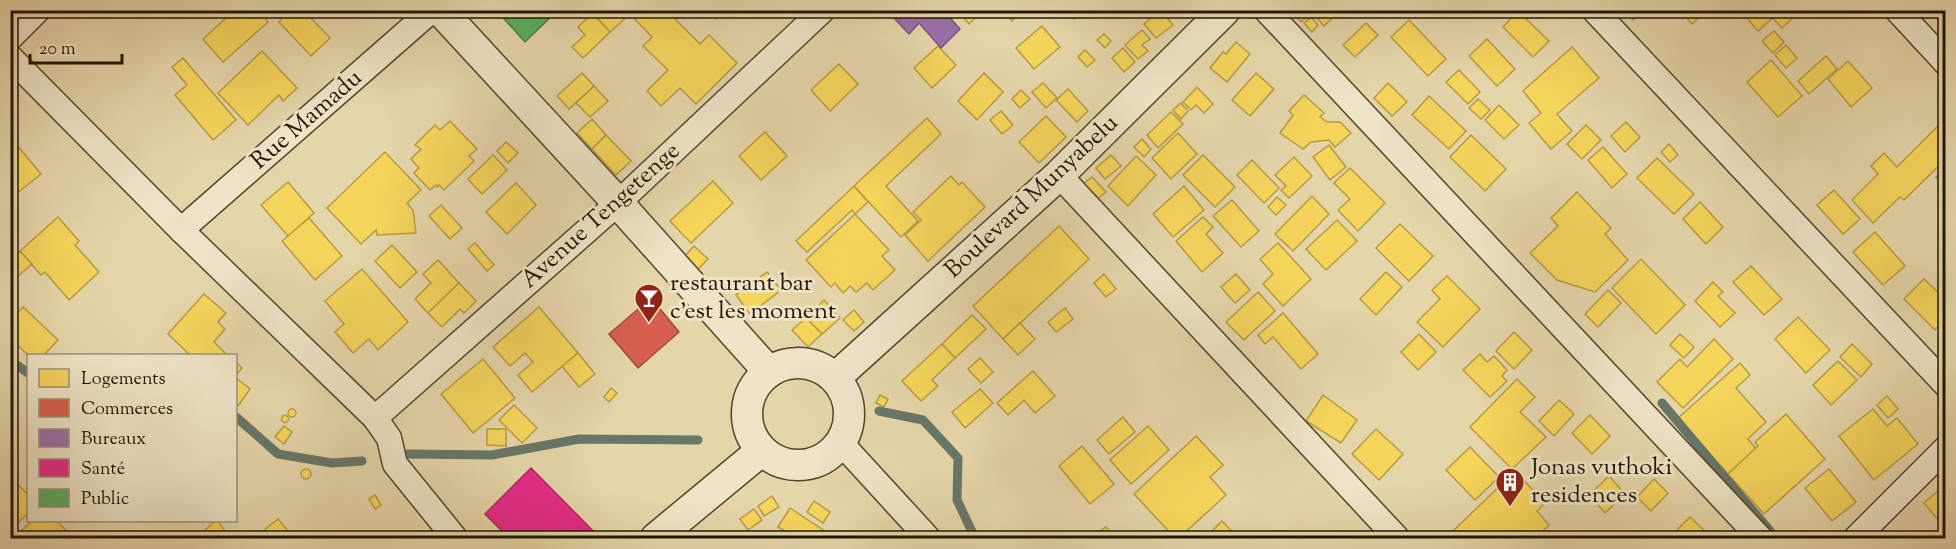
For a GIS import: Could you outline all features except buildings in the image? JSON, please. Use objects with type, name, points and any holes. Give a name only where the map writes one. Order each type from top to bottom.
[{"type":"street","points":[[10,38],[38,10]]},
{"type":"street","name":"Rue Mamadu","points":[[182,230],[432,10]]},
{"type":"street","points":[[440,10],[618,203],[769,372]]},
{"type":"street","name":"Avenue Tengetenge","points":[[375,418],[618,203],[823,10]]},
{"type":"street","points":[[1266,10],[1760,538]]},
{"type":"street","points":[[1594,10],[1946,385]]},
{"type":"street","points":[[1897,10],[1946,63]]},
{"type":"street","name":"Boulevard Munyabelu","points":[[835,378],[1059,175],[1218,13]]},
{"type":"street","points":[[10,57],[182,230],[375,418],[389,438],[395,465],[455,538]]},
{"type":"street","points":[[1059,175],[1397,538]]},
{"type":"street","points":[[803,363],[820,367],[835,378],[845,392],[849,409],[849,427],[841,442],[825,459],[803,466],[781,464],[761,451],[749,432],[746,409],[753,388],[769,372],[785,364],[803,363]]},
{"type":"street","points":[[841,442],[928,538]]},
{"type":"street","points":[[1856,538],[1946,448]]},
{"type":"street","points":[[656,538],[761,451]]},
{"type":"waterway","points":[[10,360],[27,372]]},
{"type":"waterway","points":[[1662,403],[1776,538]]},
{"type":"waterway","points":[[879,411],[923,420],[958,458],[957,500],[975,538]]},
{"type":"waterway","points":[[237,418],[278,454],[332,463],[362,461]]},
{"type":"waterway","points":[[408,454],[492,455],[579,439],[698,440]]},
{"type":"place","name":"restaurant bar c'est les moment","points":[[649,324]]},
{"type":"place","name":"Jonas vuthoki residences","points":[[1510,508]]}]
